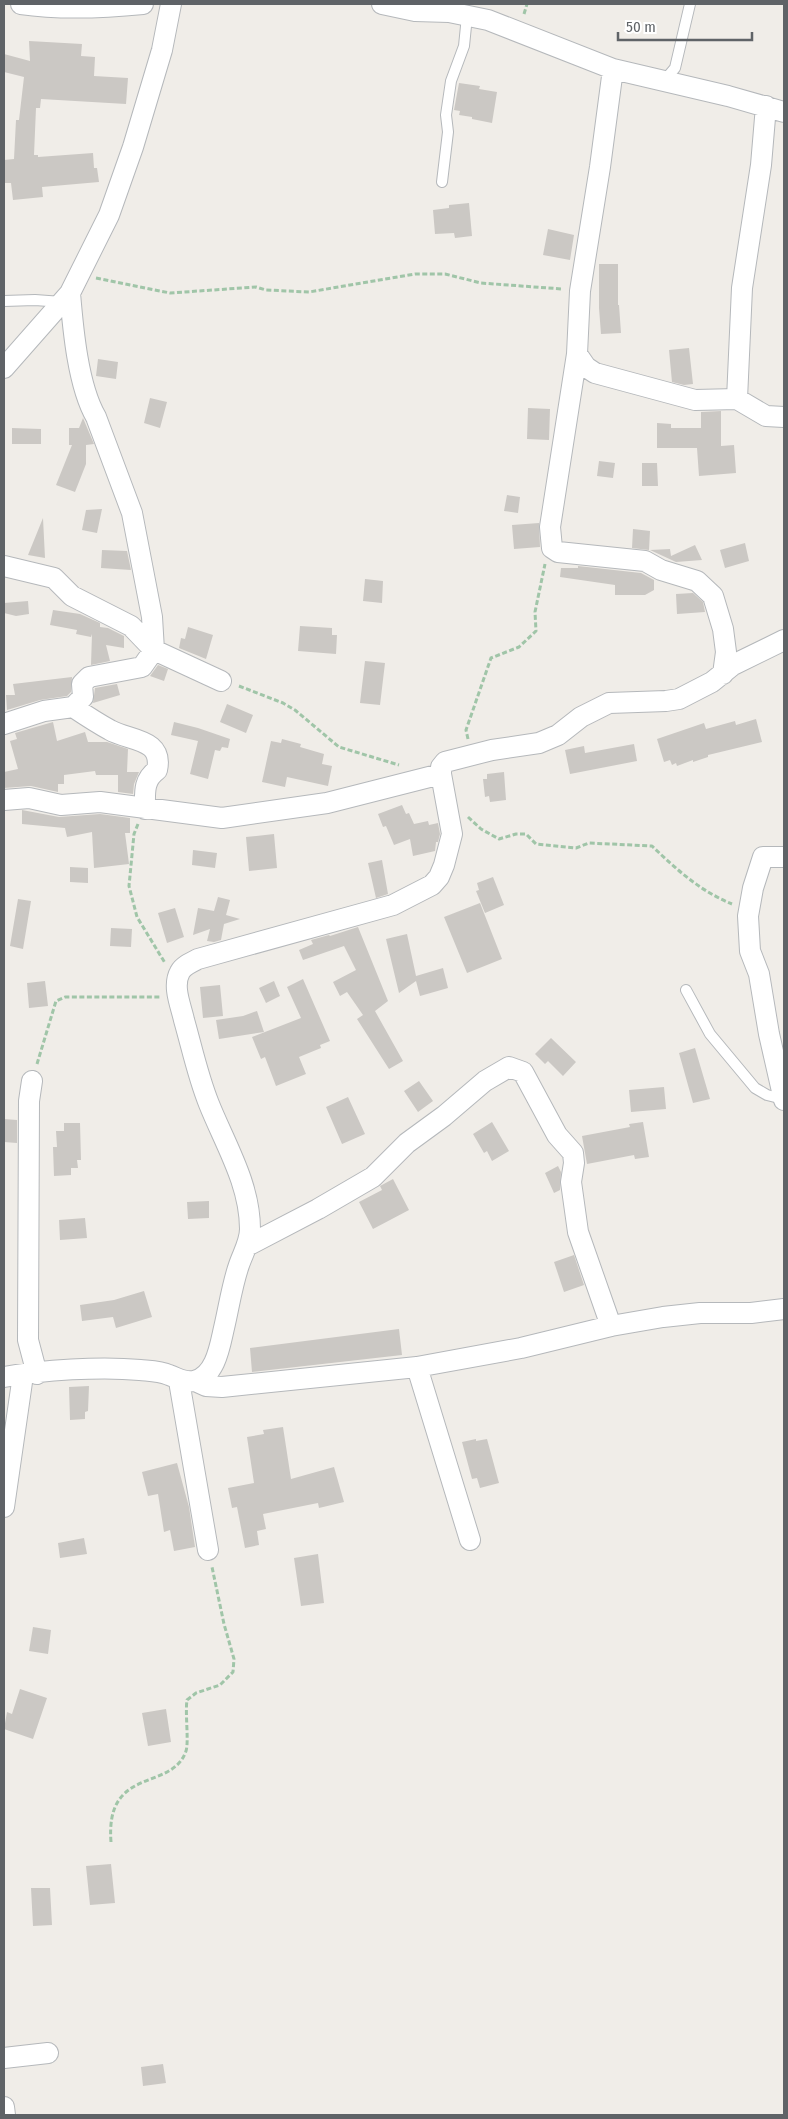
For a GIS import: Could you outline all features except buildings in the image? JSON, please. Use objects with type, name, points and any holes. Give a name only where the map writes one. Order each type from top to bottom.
[{"type":"street","points":[[21,4],[64,8],[98,8],[143,4]]},
{"type":"street","points":[[4,368],[67,297],[83,271],[110,215],[162,50],[171,4]]},
{"type":"street","points":[[382,4],[415,11],[449,12],[488,20],[613,69],[775,109],[761,165],[742,288],[737,399]]},
{"type":"street","points":[[613,69],[600,167],[580,291],[577,354],[550,527],[552,548],[558,552],[645,561],[661,570],[697,581],[713,596],[723,629],[726,652],[723,674]]},
{"type":"street","points":[[67,297],[88,403],[96,417],[132,512],[152,618],[154,650],[142,667],[90,677],[82,684],[83,697],[73,707]]},
{"type":"street","points":[[577,354],[586,367],[596,373],[695,400],[737,399],[766,416],[784,417]]},
{"type":"street","points":[[4,566],[54,578],[72,596],[131,626],[154,650],[221,681]]},
{"type":"street","points":[[187,1381],[206,1374],[213,1366],[219,1350],[239,1264],[247,1246],[250,1230],[247,1204],[241,1181],[231,1151],[205,1094],[178,990],[180,972],[187,965],[198,959],[393,905],[422,891],[439,877],[452,834],[448,803],[441,774],[441,767],[445,762],[472,754],[539,743],[558,736],[581,717],[610,703],[679,699],[712,682],[733,666],[784,640]]},
{"type":"street","points":[[4,724],[44,710],[73,707],[112,732],[138,740],[154,749],[159,761],[157,770],[149,776],[145,787],[145,809]]},
{"type":"street","points":[[4,800],[29,798],[61,805],[100,802],[222,818],[327,803],[441,774]]},
{"type":"street","points":[[784,857],[763,857],[753,888],[748,916],[750,951],[759,974],[784,1099]]},
{"type":"street","points":[[247,1246],[318,1209],[373,1177],[407,1143],[444,1116],[486,1081],[509,1067],[523,1072],[556,1135],[573,1153],[574,1163],[571,1182],[578,1232],[611,1326]]},
{"type":"street","points":[[4,1507],[21,1375],[28,1340],[29,1101],[32,1081]]},
{"type":"street","points":[[21,1375],[77,1370],[135,1369],[156,1371],[206,1386],[222,1387],[417,1367],[521,1348],[611,1326],[681,1315],[751,1313],[784,1309]]},
{"type":"street","points":[[417,1367],[470,1540]]},
{"type":"street","points":[[187,1381],[208,1550]]},
{"type":"street","points":[[4,2058],[48,2053]]},
{"type":"street","points":[[4,2107],[5,2115]]},
{"type":"lane","points":[[663,82],[675,68],[690,4]]},
{"type":"lane","points":[[442,182],[448,132],[446,115],[451,81],[464,46],[467,16]]},
{"type":"lane","points":[[4,301],[67,297]]},
{"type":"lane","points":[[686,990],[710,1034],[755,1088],[767,1095],[784,1099]]},
{"type":"path","points":[[83,271],[100,280],[170,292],[256,287],[266,290],[309,292],[415,274],[445,274],[481,283],[580,291]]},
{"type":"path","points":[[472,754],[466,730],[491,658],[519,647],[536,631],[535,612],[547,555],[552,548]]},
{"type":"path","points":[[221,681],[236,684],[283,703],[295,710],[339,747],[403,766]]},
{"type":"path","points":[[448,803],[482,829],[499,839],[516,834],[526,834],[536,844],[576,848],[589,843],[652,846],[682,874],[714,897],[744,908],[748,916]]},
{"type":"path","points":[[32,1081],[56,1001],[65,998],[178,990],[137,917],[129,886],[134,834],[145,809]]},
{"type":"path","points":[[111,1842],[112,1810],[120,1799],[132,1787],[170,1770],[180,1761],[186,1750],[185,1713],[187,1700],[196,1693],[220,1685],[233,1672],[234,1659],[224,1624],[208,1550]]}]
